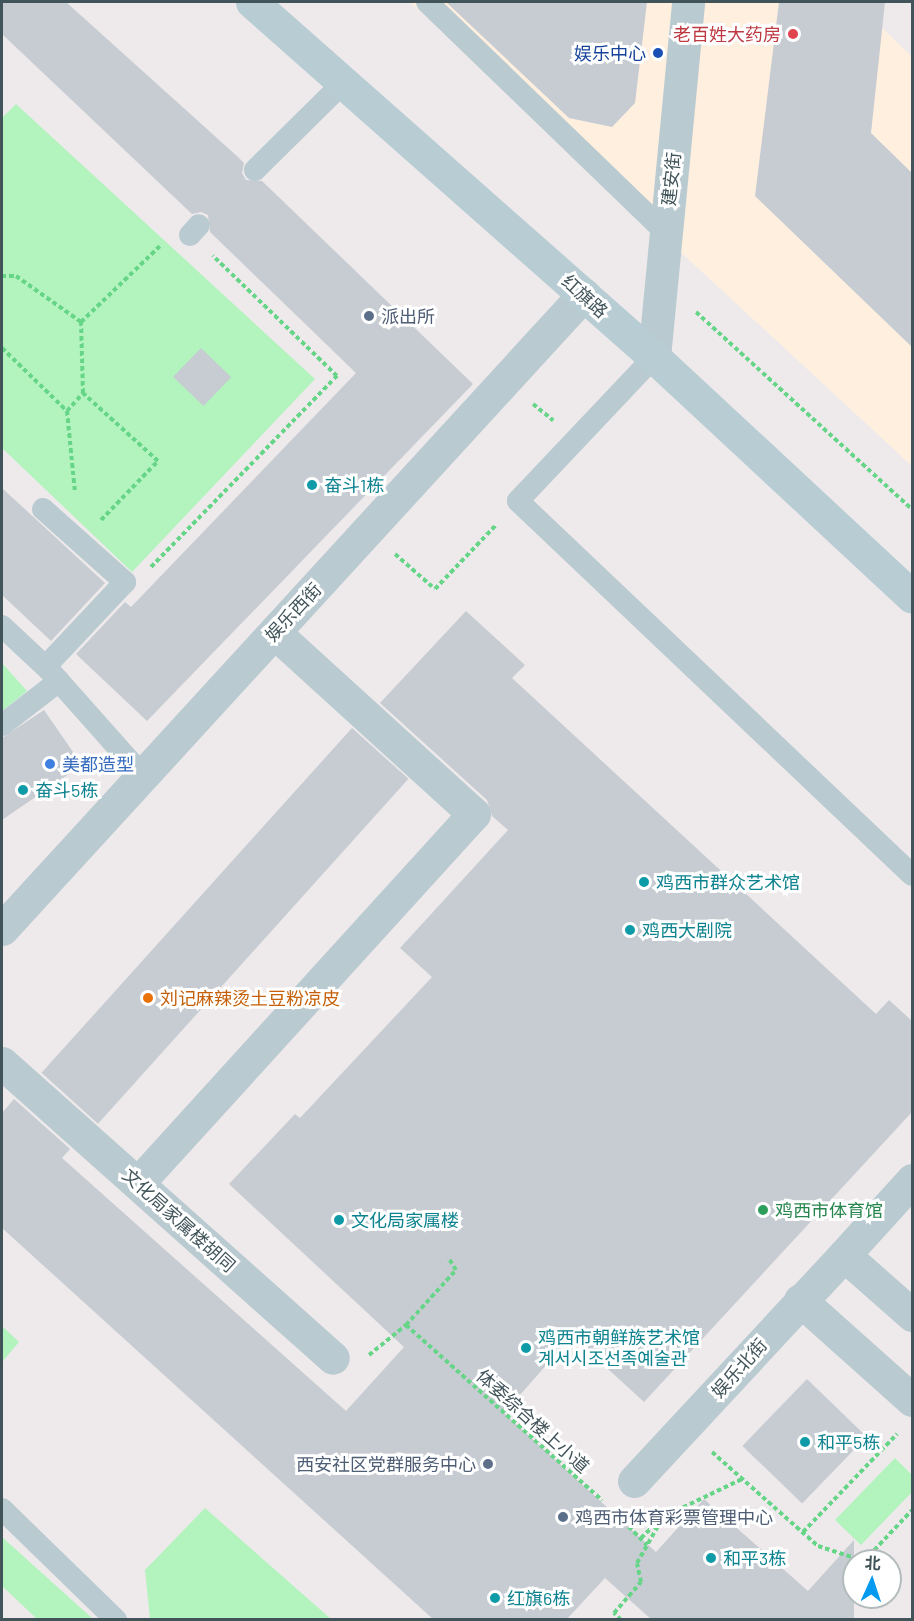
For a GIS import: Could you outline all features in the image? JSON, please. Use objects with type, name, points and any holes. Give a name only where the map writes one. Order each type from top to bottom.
[{"type":"street","name":"红旗路","points":[[252,2],[654,357],[912,597]]},
{"type":"street","name":"建安街","points":[[654,357],[688,2]]},
{"type":"street","name":"娱乐西街","points":[[2,929],[584,294]]},
{"type":"street","points":[[138,1184],[474,814],[274,632]]},
{"type":"street","name":"文化局家属楼胡同","points":[[14,1073],[333,1358]]},
{"type":"street","name":"娱乐北街","points":[[634,1481],[912,1180]]},
{"type":"street","points":[[844,1255],[912,1315]]},
{"type":"street","points":[[800,1300],[909,1413]]},
{"type":"lane","points":[[427,2],[666,233]]},
{"type":"lane","points":[[255,170],[344,82]]},
{"type":"lane","points":[[654,357],[518,501],[912,875]]},
{"type":"lane","points":[[2,725],[52,674],[125,582],[43,509]]},
{"type":"lane","points":[[2,626],[52,674],[143,776]]},
{"type":"lane","points":[[2,1509],[116,1620]]},
{"type":"path","points":[[154,565],[337,376],[195,230]]},
{"type":"path","points":[[67,411],[83,393],[81,322],[165,242]]},
{"type":"path","points":[[2,276],[15,276],[81,322]]},
{"type":"path","points":[[662,281],[912,509]]},
{"type":"path","points":[[2,348],[67,411],[80,542]]},
{"type":"path","points":[[506,379],[576,440]]},
{"type":"path","points":[[80,542],[158,461],[83,393]]},
{"type":"path","points":[[386,547],[435,589],[518,501]]},
{"type":"path","points":[[406,1325],[456,1270],[448,1257]]},
{"type":"path","name":"体委综合楼上小道","points":[[417,1334],[605,1504]]},
{"type":"path","points":[[803,1533],[909,1413]]},
{"type":"path","points":[[684,1427],[818,1546],[864,1561],[912,1510]]},
{"type":"path","points":[[621,1620],[614,1613],[641,1582],[637,1563],[663,1517],[742,1479]]},
{"type":"path","points":[[614,1512],[647,1545]]},
{"type":"shaded area","points":[[410,2],[855,2],[912,57],[912,466]]},
{"type":"green space","points":[[16,104],[315,379],[132,572],[2,448],[2,118]]},
{"type":"green space","points":[[2,663],[27,691],[2,711]]},
{"type":"green space","points":[[2,1326],[19,1342],[2,1362]]},
{"type":"green space","points":[[895,1458],[912,1475],[912,1492],[861,1545],[835,1520]]},
{"type":"green space","points":[[205,1508],[331,1619],[150,1619],[145,1570]]},
{"type":"green space","points":[[2,1537],[93,1619],[37,1619],[2,1586]]},
{"type":"building","name":"奋斗1栋","points":[[2,2],[66,2],[238,157],[244,163],[242,173],[246,180],[262,181],[473,384],[147,721],[76,654],[125,602],[131,607],[356,373],[210,232],[208,215],[201,212],[192,214],[2,34]]},
{"type":"building","points":[[446,2],[647,2],[635,103],[612,127],[569,118]]},
{"type":"building","points":[[779,2],[885,2],[871,133],[912,173],[912,347],[755,196]]},
{"type":"building","points":[[201,348],[231,377],[203,406],[173,377]]},
{"type":"building","points":[[2,488],[105,583],[51,641],[2,595]]},
{"type":"building","points":[[466,611],[525,665],[512,678],[876,1014],[889,1000],[912,1021],[912,1112],[644,1402],[572,1336],[504,1413],[656,1552],[704,1499],[808,1591],[842,1553],[842,1609],[854,1609],[854,1620],[652,1620],[605,1578],[566,1620],[434,1620],[2,1228],[2,1113],[14,1099],[70,1149],[62,1158],[346,1411],[404,1347],[229,1184],[295,1114],[300,1118],[432,977],[400,948],[508,830],[492,816],[487,800],[380,703]]},
{"type":"building","name":"奋斗5栋","points":[[44,710],[82,765],[2,820],[2,738]]},
{"type":"building","points":[[352,728],[408,779],[98,1124],[42,1073]]},
{"type":"building","name":"和平5栋","points":[[807,1379],[867,1437],[802,1504],[742,1446]]},
{"type":"building","points":[[854,1540],[854,1549],[846,1549]]},
{"type":"place","name":"老百姓大药房","points":[[793,34]]},
{"type":"place","name":"娱乐中心","points":[[658,53]]},
{"type":"place","name":"派出所","points":[[369,316]]},
{"type":"place","name":"奋斗1栋","points":[[312,485]]},
{"type":"place","name":"美都造型","points":[[50,764]]},
{"type":"place","name":"奋斗5栋","points":[[23,790]]},
{"type":"place","name":"鸡西市群众艺术馆","points":[[644,882]]},
{"type":"place","name":"鸡西大剧院","points":[[630,930]]},
{"type":"place","name":"刘记麻辣烫土豆粉凉皮","points":[[148,998]]},
{"type":"place","name":"鸡西市体育馆","points":[[763,1210]]},
{"type":"place","name":"文化局家属楼","points":[[339,1220]]},
{"type":"place","name":"鸡西市朝鲜族艺术馆 계서시조선족예술관","points":[[526,1348]]},
{"type":"place","name":"和平5栋","points":[[805,1442]]},
{"type":"place","name":"西安社区党群服务中心","points":[[488,1464]]},
{"type":"place","name":"鸡西市体育彩票管理中心","points":[[563,1517]]},
{"type":"place","name":"和平3栋","points":[[711,1558]]},
{"type":"place","name":"红旗6栋","points":[[495,1598]]}]
